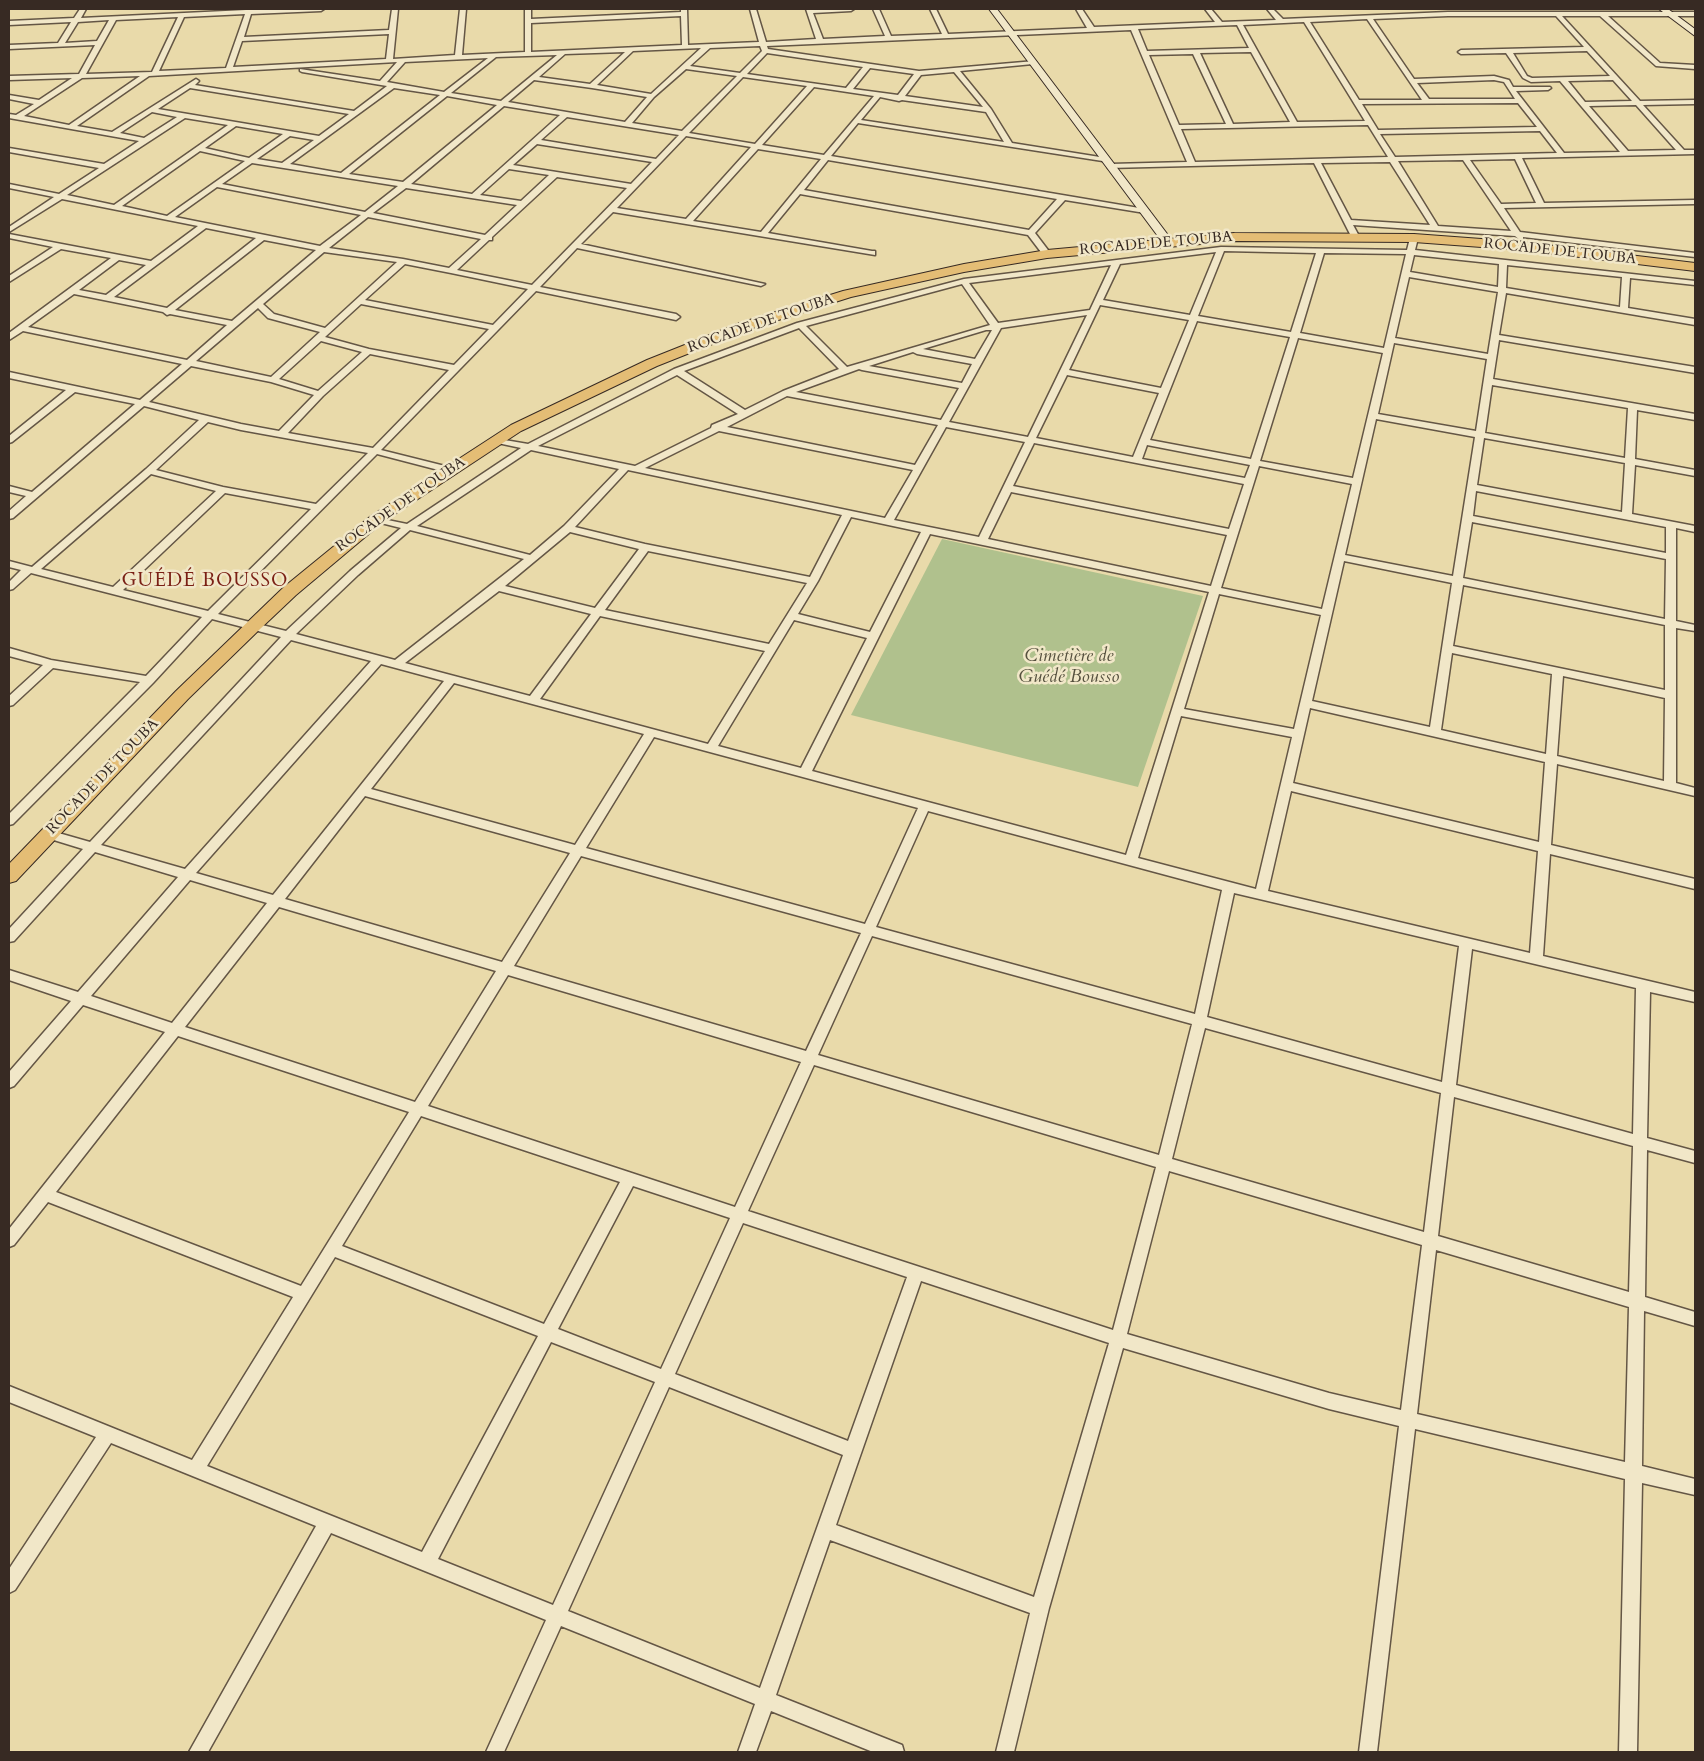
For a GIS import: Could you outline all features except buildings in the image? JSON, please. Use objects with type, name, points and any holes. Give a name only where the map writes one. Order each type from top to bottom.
[{"type":"main road","name":"ROCADE DE TOUBA","points":[[9,876],[182,695],[253,626],[290,591],[377,519],[496,440],[604,384],[745,326],[848,294],[910,279],[1047,254],[1234,236],[1355,236],[1413,245],[1520,240],[1695,267]]},
{"type":"street","points":[[60,45],[83,9]]},
{"type":"street","points":[[9,23],[321,9]]},
{"type":"street","points":[[389,60],[395,9]]},
{"type":"street","points":[[458,57],[463,9]]},
{"type":"street","points":[[528,9],[528,54]]},
{"type":"street","points":[[753,9],[764,47]]},
{"type":"street","points":[[820,41],[810,10],[851,9]]},
{"type":"street","points":[[876,9],[889,38]]},
{"type":"street","points":[[933,9],[946,36]]},
{"type":"street","points":[[993,9],[1167,241]]},
{"type":"street","points":[[1079,9],[1092,30]]},
{"type":"street","points":[[1208,9],[1220,24]]},
{"type":"street","points":[[1270,9],[1281,22]]},
{"type":"street","points":[[1335,9],[1344,18]]},
{"type":"street","points":[[1465,9],[1471,15]]},
{"type":"street","points":[[230,69],[249,11]]},
{"type":"street","points":[[528,21],[684,11],[685,48]]},
{"type":"street","points":[[1667,12],[1695,33]]},
{"type":"street","points":[[9,78],[155,74],[528,54],[708,47],[764,47],[820,41],[1344,18],[1471,15],[1559,16],[1667,12],[1695,14]]},
{"type":"street","points":[[155,74],[182,15]]},
{"type":"street","points":[[1603,15],[1658,65],[1695,67]]},
{"type":"street","points":[[1559,16],[1682,152]]},
{"type":"street","points":[[1369,18],[1427,102]]},
{"type":"street","points":[[18,117],[82,75],[113,19]]},
{"type":"street","points":[[1306,20],[1434,226]]},
{"type":"street","points":[[1239,23],[1294,124]]},
{"type":"street","points":[[1134,28],[1192,164]]},
{"type":"street","points":[[240,39],[392,32]]},
{"type":"street","points":[[9,47],[99,43]]},
{"type":"street","points":[[627,124],[652,96],[708,47]]},
{"type":"street","points":[[764,47],[920,74],[1033,62]]},
{"type":"street","points":[[9,820],[495,328],[741,76],[764,47]]},
{"type":"street","points":[[1461,52],[1589,49]]},
{"type":"street","points":[[592,86],[631,50]]},
{"type":"street","points":[[1145,53],[1254,50]]},
{"type":"street","points":[[1508,51],[1525,77],[1538,80],[1615,78]]},
{"type":"street","points":[[1196,52],[1232,126]]},
{"type":"street","points":[[9,516],[322,249],[406,184],[562,53]]},
{"type":"street","points":[[343,175],[494,56]]},
{"type":"street","points":[[381,84],[403,60]]},
{"type":"street","points":[[293,66],[300,70],[392,86],[566,113],[1145,212]]},
{"type":"street","points":[[847,91],[868,66]]},
{"type":"street","points":[[686,67],[877,96],[989,110]]},
{"type":"street","points":[[114,134],[212,70]]},
{"type":"street","points":[[956,70],[989,110],[1008,143]]},
{"type":"street","points":[[72,126],[146,74]]},
{"type":"street","points":[[899,99],[920,74]]},
{"type":"street","points":[[533,78],[652,96]]},
{"type":"street","points":[[1413,81],[1494,78],[1507,81],[1520,102],[1562,155]]},
{"type":"street","points":[[1562,79],[1625,154]]},
{"type":"street","points":[[189,86],[356,113]]},
{"type":"street","points":[[284,165],[392,86]]},
{"type":"street","points":[[688,222],[811,86]]},
{"type":"street","points":[[1511,89],[1569,88]]},
{"type":"street","points":[[763,234],[877,96]]},
{"type":"street","points":[[10,98],[40,103]]},
{"type":"street","points":[[1356,102],[1520,102]]},
{"type":"street","points":[[1583,104],[1695,102]]},
{"type":"street","points":[[151,110],[322,139]]},
{"type":"street","points":[[474,196],[566,113]]},
{"type":"street","points":[[9,230],[103,166],[184,115]]},
{"type":"street","points":[[9,116],[145,140]]},
{"type":"street","points":[[856,121],[1008,143],[1108,163],[1192,164],[1695,152]]},
{"type":"street","points":[[1176,127],[1369,122]]},
{"type":"street","points":[[116,206],[233,125]]},
{"type":"street","points":[[1376,132],[1542,128]]},
{"type":"street","points":[[169,218],[288,134]]},
{"type":"street","points":[[535,141],[657,161]]},
{"type":"street","points":[[200,149],[249,160],[523,204]]},
{"type":"street","points":[[9,150],[103,166]]},
{"type":"street","points":[[1517,156],[1541,205]]},
{"type":"street","points":[[1466,157],[1520,240]]},
{"type":"street","points":[[1316,161],[1355,236]]},
{"type":"street","points":[[507,166],[632,187]]},
{"type":"street","points":[[451,271],[489,238],[555,174]]},
{"type":"street","points":[[217,185],[489,238]]},
{"type":"street","points":[[9,186],[116,206],[322,249],[403,261],[676,316]]},
{"type":"street","points":[[798,191],[1031,233],[1047,254]]},
{"type":"street","points":[[1031,233],[1064,197]]},
{"type":"street","points":[[1499,206],[1695,202]]},
{"type":"street","points":[[610,209],[872,253]]},
{"type":"street","points":[[1348,222],[1434,226],[1520,240],[1695,254]]},
{"type":"street","points":[[109,297],[205,225]]},
{"type":"street","points":[[9,236],[153,264]]},
{"type":"street","points":[[167,312],[264,236]]},
{"type":"street","points":[[574,245],[761,284]]},
{"type":"street","points":[[1262,895],[1413,245]]},
{"type":"street","points":[[9,937],[289,635],[354,574],[407,528],[529,447],[677,371],[800,325],[964,281],[1221,249],[1321,251],[1413,245],[1503,262],[1695,282]]},
{"type":"street","points":[[9,280],[60,246]]},
{"type":"street","points":[[1137,460],[1221,249]]},
{"type":"street","points":[[1131,860],[1321,251]]},
{"type":"street","points":[[9,337],[118,258]]},
{"type":"street","points":[[273,380],[403,261]]},
{"type":"street","points":[[982,541],[1117,262]]},
{"type":"street","points":[[1435,732],[1502,290],[1503,262]]},
{"type":"street","points":[[1406,274],[1695,322]]},
{"type":"street","points":[[1624,310],[1626,275]]},
{"type":"street","points":[[964,281],[996,328]]},
{"type":"street","points":[[74,291],[109,297],[167,312],[233,324]]},
{"type":"street","points":[[358,301],[495,328]]},
{"type":"street","points":[[1098,302],[1388,351]]},
{"type":"street","points":[[258,304],[271,316],[368,351],[454,368]]},
{"type":"street","points":[[397,664],[497,587],[568,528],[631,468],[786,393],[845,370],[985,328],[996,328],[1093,312]]},
{"type":"street","points":[[800,325],[845,370]]},
{"type":"street","points":[[21,328],[273,380],[320,394]]},
{"type":"street","points":[[888,522],[996,328]]},
{"type":"street","points":[[1494,337],[1695,370]]},
{"type":"street","points":[[1390,340],[1492,357]]},
{"type":"street","points":[[914,350],[977,362]]},
{"type":"street","points":[[281,434],[320,394],[368,351]]},
{"type":"street","points":[[859,367],[964,386]]},
{"type":"street","points":[[677,371],[743,413]]},
{"type":"street","points":[[1064,372],[1165,391]]},
{"type":"street","points":[[9,376],[143,403],[205,419],[375,450],[450,470]]},
{"type":"street","points":[[1487,381],[1695,416]]},
{"type":"street","points":[[9,440],[74,389]]},
{"type":"street","points":[[786,393],[1249,482]]},
{"type":"street","points":[[1627,516],[1633,406]]},
{"type":"street","points":[[1373,416],[1695,473]]},
{"type":"street","points":[[9,587],[150,471],[205,419]]},
{"type":"street","points":[[715,428],[918,468]]},
{"type":"street","points":[[496,440],[1327,613]]},
{"type":"street","points":[[1144,442],[1357,482]]},
{"type":"street","points":[[150,471],[223,490],[317,507]]},
{"type":"street","points":[[1472,487],[1695,529]]},
{"type":"street","points":[[1007,488],[1232,533]]},
{"type":"street","points":[[9,489],[33,496]]},
{"type":"street","points":[[115,591],[223,490]]},
{"type":"street","points":[[711,748],[770,648],[813,581],[848,513]]},
{"type":"street","points":[[1467,518],[1671,557]]},
{"type":"street","points":[[377,519],[531,558]]},
{"type":"street","points":[[1670,786],[1671,524]]},
{"type":"street","points":[[568,528],[645,548],[813,581]]},
{"type":"street","points":[[805,774],[928,530]]},
{"type":"street","points":[[533,701],[645,548]]},
{"type":"street","points":[[1340,557],[1695,628]]},
{"type":"street","points":[[9,564],[289,635],[1230,887],[1695,997]]},
{"type":"street","points":[[497,587],[598,612],[770,648]]},
{"type":"street","points":[[792,616],[873,636]]},
{"type":"street","points":[[1447,648],[1670,695]]},
{"type":"street","points":[[9,652],[51,664],[149,680]]},
{"type":"street","points":[[9,1082],[187,875],[379,660]]},
{"type":"street","points":[[9,702],[51,664]]},
{"type":"street","points":[[1536,960],[1558,672]]},
{"type":"street","points":[[9,1240],[451,679]]},
{"type":"street","points":[[1306,703],[1695,792]]},
{"type":"street","points":[[1178,712],[1299,734]]},
{"type":"street","points":[[196,1469],[651,732]]},
{"type":"street","points":[[1287,786],[1695,884]]},
{"type":"street","points":[[363,791],[1695,1157]]},
{"type":"street","points":[[494,1752],[925,805]]},
{"type":"street","points":[[48,834],[1695,1319]]},
{"type":"street","points":[[1005,1752],[1040,1608],[1118,1339],[1200,1020],[1230,887]]},
{"type":"street","points":[[1368,1752],[1466,944]]},
{"type":"street","points":[[9,975],[1118,1339],[1329,1401],[1695,1487]]},
{"type":"street","points":[[1628,1752],[1643,985]]},
{"type":"street","points":[[426,1562],[629,1178]]},
{"type":"street","points":[[44,1194],[304,1294]]},
{"type":"street","points":[[332,1249],[853,1451]]},
{"type":"street","points":[[747,1752],[916,1273]]},
{"type":"street","points":[[9,1394],[895,1752]]},
{"type":"street","points":[[9,1584],[108,1434]]},
{"type":"street","points":[[198,1752],[327,1523]]},
{"type":"street","points":[[825,1530],[1040,1608]]},
{"type":"green space","name":"Cimetière de Guédé Bousso","points":[[942,539],[1203,596],[1138,787],[851,715]]},
{"type":"district","name":"GUÉDÉ BOUSSO","points":[[205,582]]}]
